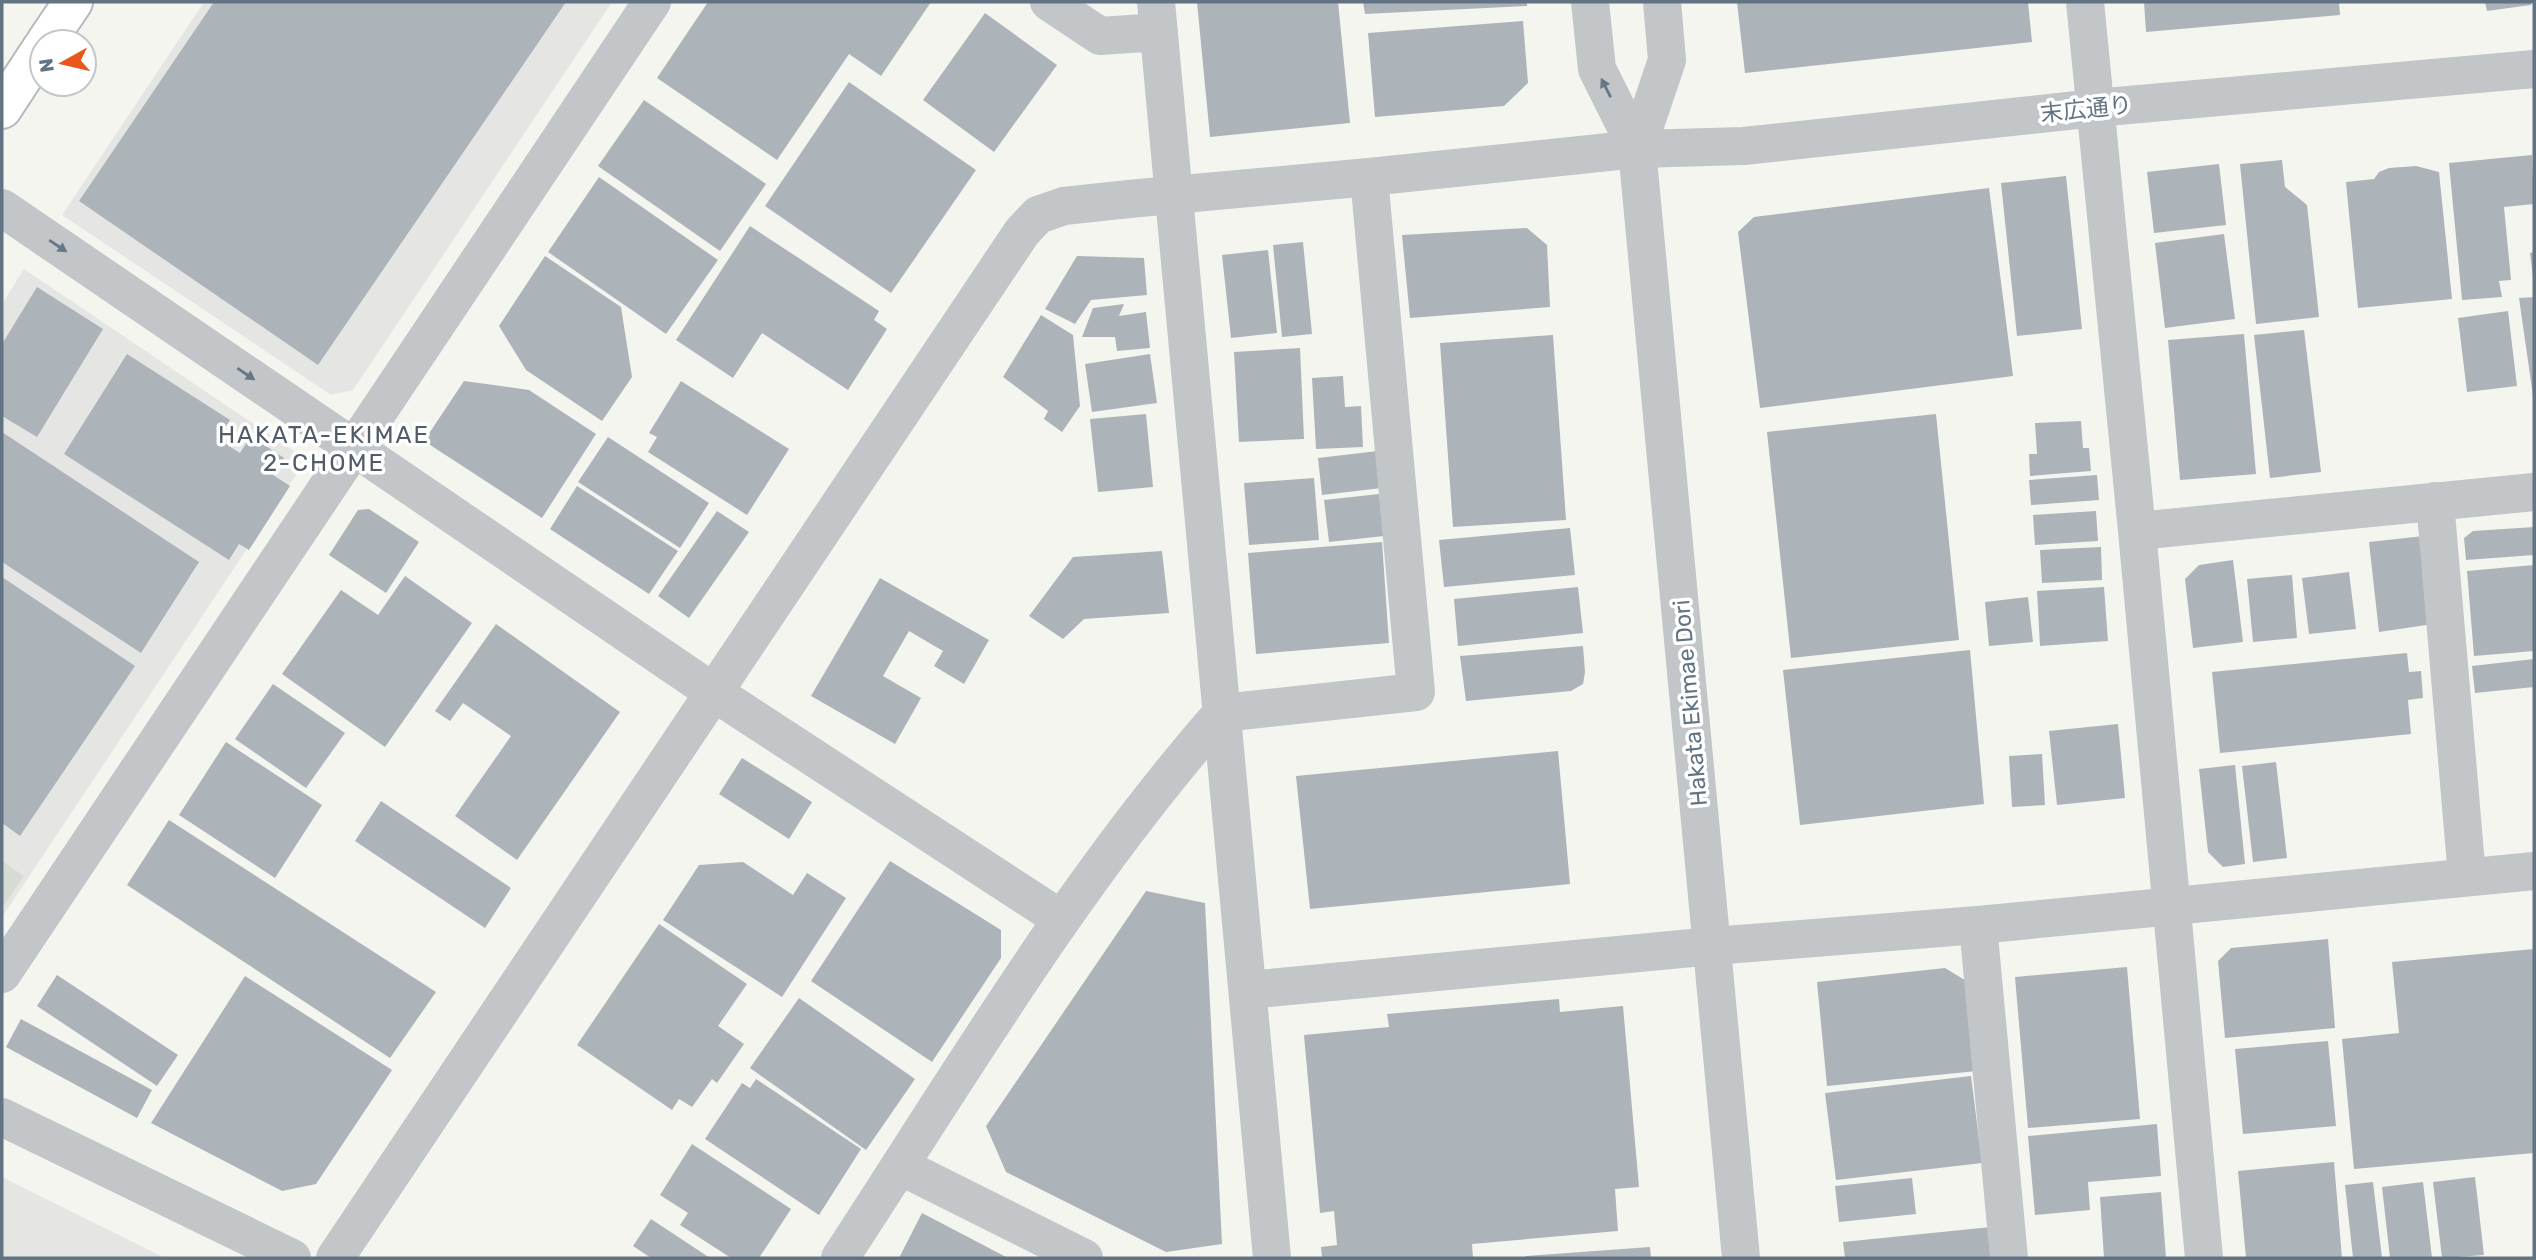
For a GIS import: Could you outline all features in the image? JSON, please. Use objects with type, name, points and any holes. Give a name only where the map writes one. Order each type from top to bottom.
[{"type":"main road","points":[[55,28],[73,2]]},
{"type":"main road","points":[[2,109],[28,69]]},
{"type":"street","points":[[2,974],[652,2]]},
{"type":"street","points":[[1049,2],[1100,36],[1158,17],[1272,1258]]},
{"type":"street","name":"Hakata Ekimae Dori","points":[[1637,149],[1667,60],[1662,2]]},
{"type":"street","points":[[2085,2],[2204,1258]]},
{"type":"street","name":"Hakata Ekimae Dori","points":[[1593,10],[1597,69],[1637,149],[1741,1258]]},
{"type":"street","name":"末広通り","points":[[335,1258],[1022,232],[1038,215],[1064,206],[1174,194],[1637,149],[1744,146],[2095,108],[2534,69]]},
{"type":"street","points":[[840,1258],[1061,919],[1168,774],[1222,713],[1416,692],[1368,177]]},
{"type":"street","points":[[2,208],[713,692],[1061,919]]},
{"type":"street","points":[[2137,531],[2534,492]]},
{"type":"street","points":[[2435,501],[2467,877]]},
{"type":"street","points":[[1248,990],[1713,946],[1978,925],[2534,871]]},
{"type":"street","points":[[1978,925],[2008,1258]]},
{"type":"street","points":[[2,1117],[292,1258]]},
{"type":"street","points":[[900,1166],[1084,1258]]},
{"type":"shaded area","points":[[204,2],[612,2],[353,390],[331,395],[62,215]]},
{"type":"shaded area","points":[[24,269],[294,451],[298,472],[2,917],[2,304]]},
{"type":"shaded area","points":[[2,861],[24,876],[2,908]]},
{"type":"shaded area","points":[[2,1177],[165,1258],[2,1258]]},
{"type":"building","points":[[214,2],[566,2],[318,365],[79,201]]},
{"type":"building","points":[[708,2],[931,2],[881,76],[849,54],[777,160],[657,78]]},
{"type":"building","points":[[1197,2],[1338,2],[1350,123],[1210,137]]},
{"type":"building","points":[[1363,2],[1527,2],[1527,6],[1365,14]]},
{"type":"building","points":[[1737,2],[2028,2],[2032,42],[1745,73]]},
{"type":"building","points":[[2144,2],[2339,2],[2340,15],[2146,32]]},
{"type":"building","points":[[2485,2],[2531,2],[2531,5],[2487,11]]},
{"type":"building","points":[[985,13],[1057,65],[994,152],[923,100]]},
{"type":"building","points":[[1523,21],[1528,83],[1504,106],[1375,117],[1368,33]]},
{"type":"building","points":[[849,82],[976,170],[891,293],[765,206]]},
{"type":"building","points":[[644,100],[766,184],[720,251],[598,166]]},
{"type":"building","points":[[2532,155],[2534,204],[2504,207],[2511,280],[2499,281],[2502,297],[2462,300],[2449,163]]},
{"type":"building","points":[[2282,160],[2285,187],[2307,205],[2319,317],[2256,324],[2240,164]]},
{"type":"building","points":[[2219,164],[2226,225],[2154,233],[2147,172]]},
{"type":"building","points":[[2416,166],[2439,172],[2452,299],[2358,308],[2346,182],[2374,179],[2379,172],[2389,168]]},
{"type":"building","points":[[2066,176],[2082,329],[2017,336],[2001,183]]},
{"type":"building","points":[[599,177],[718,260],[666,334],[548,252]]},
{"type":"building","points":[[1989,188],[2013,376],[1760,408],[1738,232],[1754,217]]},
{"type":"building","points":[[750,226],[879,311],[874,320],[887,329],[848,390],[762,333],[733,378],[676,340]]},
{"type":"building","points":[[1527,228],[1547,245],[1550,307],[1410,318],[1402,235]]},
{"type":"building","points":[[2224,234],[2235,319],[2165,328],[2155,243]]},
{"type":"building","points":[[1303,242],[1312,334],[1282,337],[1273,245]]},
{"type":"building","points":[[1268,250],[1277,333],[1231,338],[1222,255]]},
{"type":"building","points":[[2534,252],[2534,276],[2533,277],[2530,253]]},
{"type":"building","points":[[545,256],[621,307],[632,377],[602,421],[526,370],[499,326]]},
{"type":"building","points":[[1077,256],[1144,258],[1147,295],[1091,300],[1075,324],[1045,309]]},
{"type":"building","points":[[37,287],[103,329],[37,437],[2,416],[2,344]]},
{"type":"building","points":[[2534,297],[2534,396],[2533,396],[2519,298]]},
{"type":"building","points":[[1124,304],[1119,316],[1146,312],[1150,348],[1117,351],[1115,337],[1082,337],[1093,308]]},
{"type":"building","points":[[2508,311],[2517,386],[2467,392],[2458,318]]},
{"type":"building","points":[[1041,315],[1073,335],[1080,406],[1062,432],[1044,419],[1048,411],[1003,377]]},
{"type":"building","points":[[2304,330],[2321,472],[2270,478],[2254,335]]},
{"type":"building","points":[[2244,334],[2256,474],[2180,480],[2168,340]]},
{"type":"building","points":[[1553,335],[1566,520],[1453,527],[1440,343]]},
{"type":"building","points":[[1300,348],[1304,439],[1239,442],[1234,352]]},
{"type":"building","points":[[127,354],[230,420],[218,439],[240,453],[251,436],[284,458],[273,475],[290,486],[249,550],[239,544],[229,560],[64,454]]},
{"type":"building","points":[[1150,354],[1157,403],[1092,412],[1085,364]]},
{"type":"building","points":[[1343,376],[1345,407],[1361,406],[1363,447],[1316,449],[1312,378]]},
{"type":"building","points":[[464,381],[529,390],[596,434],[542,518],[424,441]]},
{"type":"building","points":[[681,381],[789,449],[747,515],[648,452],[657,437],[649,433]]},
{"type":"building","points":[[1146,414],[1153,487],[1098,492],[1090,419]]},
{"type":"building","points":[[1936,414],[1959,640],[1791,658],[1767,432]]},
{"type":"building","points":[[2081,421],[2083,448],[2089,448],[2091,471],[2030,476],[2029,454],[2037,454],[2035,423]]},
{"type":"building","points":[[2,432],[199,562],[141,653],[2,562]]},
{"type":"building","points":[[608,437],[709,503],[680,548],[578,482]]},
{"type":"building","points":[[1378,451],[1382,488],[1322,495],[1318,458]]},
{"type":"building","points":[[2097,475],[2099,500],[2031,505],[2029,480]]},
{"type":"building","points":[[1314,478],[1319,540],[1249,545],[1244,483]]},
{"type":"building","points":[[577,486],[678,551],[649,594],[550,529]]},
{"type":"building","points":[[1379,494],[1384,536],[1329,542],[1324,500]]},
{"type":"building","points":[[369,509],[419,542],[386,593],[329,555],[358,510]]},
{"type":"building","points":[[717,511],[749,532],[689,618],[658,596]]},
{"type":"building","points":[[2096,511],[2098,541],[2035,545],[2033,515]]},
{"type":"building","points":[[2534,527],[2534,555],[2466,560],[2464,538],[2473,531]]},
{"type":"building","points":[[1570,528],[1575,575],[1444,587],[1439,540]]},
{"type":"building","points":[[2424,536],[2433,624],[2379,632],[2369,542]]},
{"type":"building","points":[[1382,542],[1389,643],[1256,654],[1248,553]]},
{"type":"building","points":[[2101,547],[2102,580],[2042,583],[2040,550]]},
{"type":"building","points":[[1162,551],[1169,613],[1084,619],[1063,639],[1029,616],[1073,557]]},
{"type":"building","points":[[2233,560],[2243,642],[2193,648],[2185,579],[2199,565]]},
{"type":"building","points":[[2534,565],[2534,651],[2474,656],[2467,571]]},
{"type":"building","points":[[2349,572],[2356,629],[2309,634],[2302,578]]},
{"type":"building","points":[[2292,575],[2297,638],[2253,642],[2247,579]]},
{"type":"building","points":[[405,576],[472,623],[385,747],[282,674],[341,590],[378,615]]},
{"type":"building","points":[[2,577],[135,666],[20,836],[2,823]]},
{"type":"building","points":[[880,578],[989,640],[964,684],[934,666],[943,651],[909,631],[883,676],[921,698],[895,744],[811,696]]},
{"type":"building","points":[[1578,587],[1583,633],[1458,646],[1454,599]]},
{"type":"building","points":[[2104,587],[2108,641],[2040,646],[2037,591]]},
{"type":"building","points":[[2028,597],[2033,642],[1989,646],[1985,602]]},
{"type":"building","points":[[496,624],[620,712],[517,860],[455,816],[511,736],[463,703],[450,721],[435,711]]},
{"type":"building","points":[[1583,646],[1583,684],[1571,691],[1466,701],[1460,656]]},
{"type":"building","points":[[1970,650],[1984,804],[1800,825],[1783,670]]},
{"type":"building","points":[[2407,653],[2409,672],[2421,671],[2423,698],[2408,700],[2411,734],[2220,753],[2212,672]]},
{"type":"building","points":[[2534,659],[2534,687],[2475,693],[2472,666]]},
{"type":"building","points":[[273,684],[345,733],[306,788],[235,739]]},
{"type":"building","points":[[2118,724],[2125,798],[2057,805],[2049,731]]},
{"type":"building","points":[[226,742],[322,805],[275,878],[179,815]]},
{"type":"building","points":[[1558,751],[1570,884],[1310,909],[1296,776]]},
{"type":"building","points":[[2042,754],[2045,805],[2012,807],[2009,756]]},
{"type":"building","points":[[742,758],[812,802],[789,839],[719,794]]},
{"type":"building","points":[[2276,762],[2287,858],[2253,862],[2242,766]]},
{"type":"building","points":[[2235,765],[2245,864],[2223,867],[2208,852],[2199,769]]},
{"type":"building","points":[[381,801],[511,888],[485,928],[355,841]]},
{"type":"building","points":[[169,820],[436,992],[390,1058],[127,885]]},
{"type":"building","points":[[890,861],[1001,930],[1001,958],[932,1062],[811,981]]},
{"type":"building","points":[[743,862],[793,895],[807,873],[846,898],[782,997],[663,920],[699,865]]},
{"type":"building","points":[[1146,891],[1205,903],[1222,1244],[1166,1252],[1006,1172],[986,1126]]},
{"type":"building","points":[[659,924],[747,984],[718,1026],[744,1044],[717,1083],[712,1079],[692,1107],[679,1099],[672,1110],[577,1045]]},
{"type":"building","points":[[2328,939],[2335,1028],[2225,1038],[2218,961],[2231,948]]},
{"type":"building","points":[[2534,949],[2534,1153],[2354,1169],[2342,1039],[2399,1033],[2392,962]]},
{"type":"building","points":[[2127,967],[2140,1119],[2028,1128],[2015,977]]},
{"type":"building","points":[[1945,968],[1968,982],[1977,1071],[1827,1086],[1817,982]]},
{"type":"building","points":[[57,975],[178,1055],[157,1086],[37,1006]]},
{"type":"building","points":[[245,976],[392,1070],[316,1184],[282,1191],[151,1123]]},
{"type":"building","points":[[799,998],[915,1079],[866,1150],[750,1068]]},
{"type":"building","points":[[1559,999],[1560,1012],[1623,1006],[1639,1187],[1615,1189],[1618,1231],[1472,1244],[1473,1258],[1322,1258],[1321,1247],[1337,1245],[1334,1211],[1320,1213],[1304,1035],[1389,1027],[1387,1014]]},
{"type":"building","points":[[21,1019],[152,1090],[137,1118],[6,1047]]},
{"type":"building","points":[[2328,1041],[2336,1126],[2243,1134],[2235,1049]]},
{"type":"building","points":[[1971,1076],[1982,1163],[1836,1180],[1825,1093]]},
{"type":"building","points":[[756,1079],[861,1149],[819,1215],[705,1139],[742,1083],[750,1088]]},
{"type":"building","points":[[2157,1124],[2161,1176],[2088,1182],[2090,1210],[2035,1215],[2028,1136]]},
{"type":"building","points":[[692,1144],[791,1209],[759,1258],[731,1258],[680,1225],[688,1213],[660,1195]]},
{"type":"building","points":[[2334,1162],[2342,1258],[2246,1258],[2238,1171]]},
{"type":"building","points":[[2475,1177],[2484,1255],[2442,1258],[2433,1182]]},
{"type":"building","points":[[1912,1178],[1916,1214],[1839,1222],[1835,1186]]},
{"type":"building","points":[[2373,1182],[2382,1258],[2353,1258],[2345,1185]]},
{"type":"building","points":[[2423,1182],[2432,1258],[2390,1258],[2382,1187]]},
{"type":"building","points":[[2161,1192],[2166,1258],[2104,1258],[2100,1197]]},
{"type":"building","points":[[922,1213],[1008,1258],[899,1258]]},
{"type":"building","points":[[651,1219],[710,1258],[651,1258],[633,1246]]},
{"type":"building","points":[[1991,1227],[1994,1258],[1845,1258],[1843,1242]]},
{"type":"building","points":[[1650,1247],[1651,1258],[1526,1258],[1526,1256]]},
{"type":"district","name":"HAKATA-EKIMAE 2-CHOME","points":[[324,449]]}]
